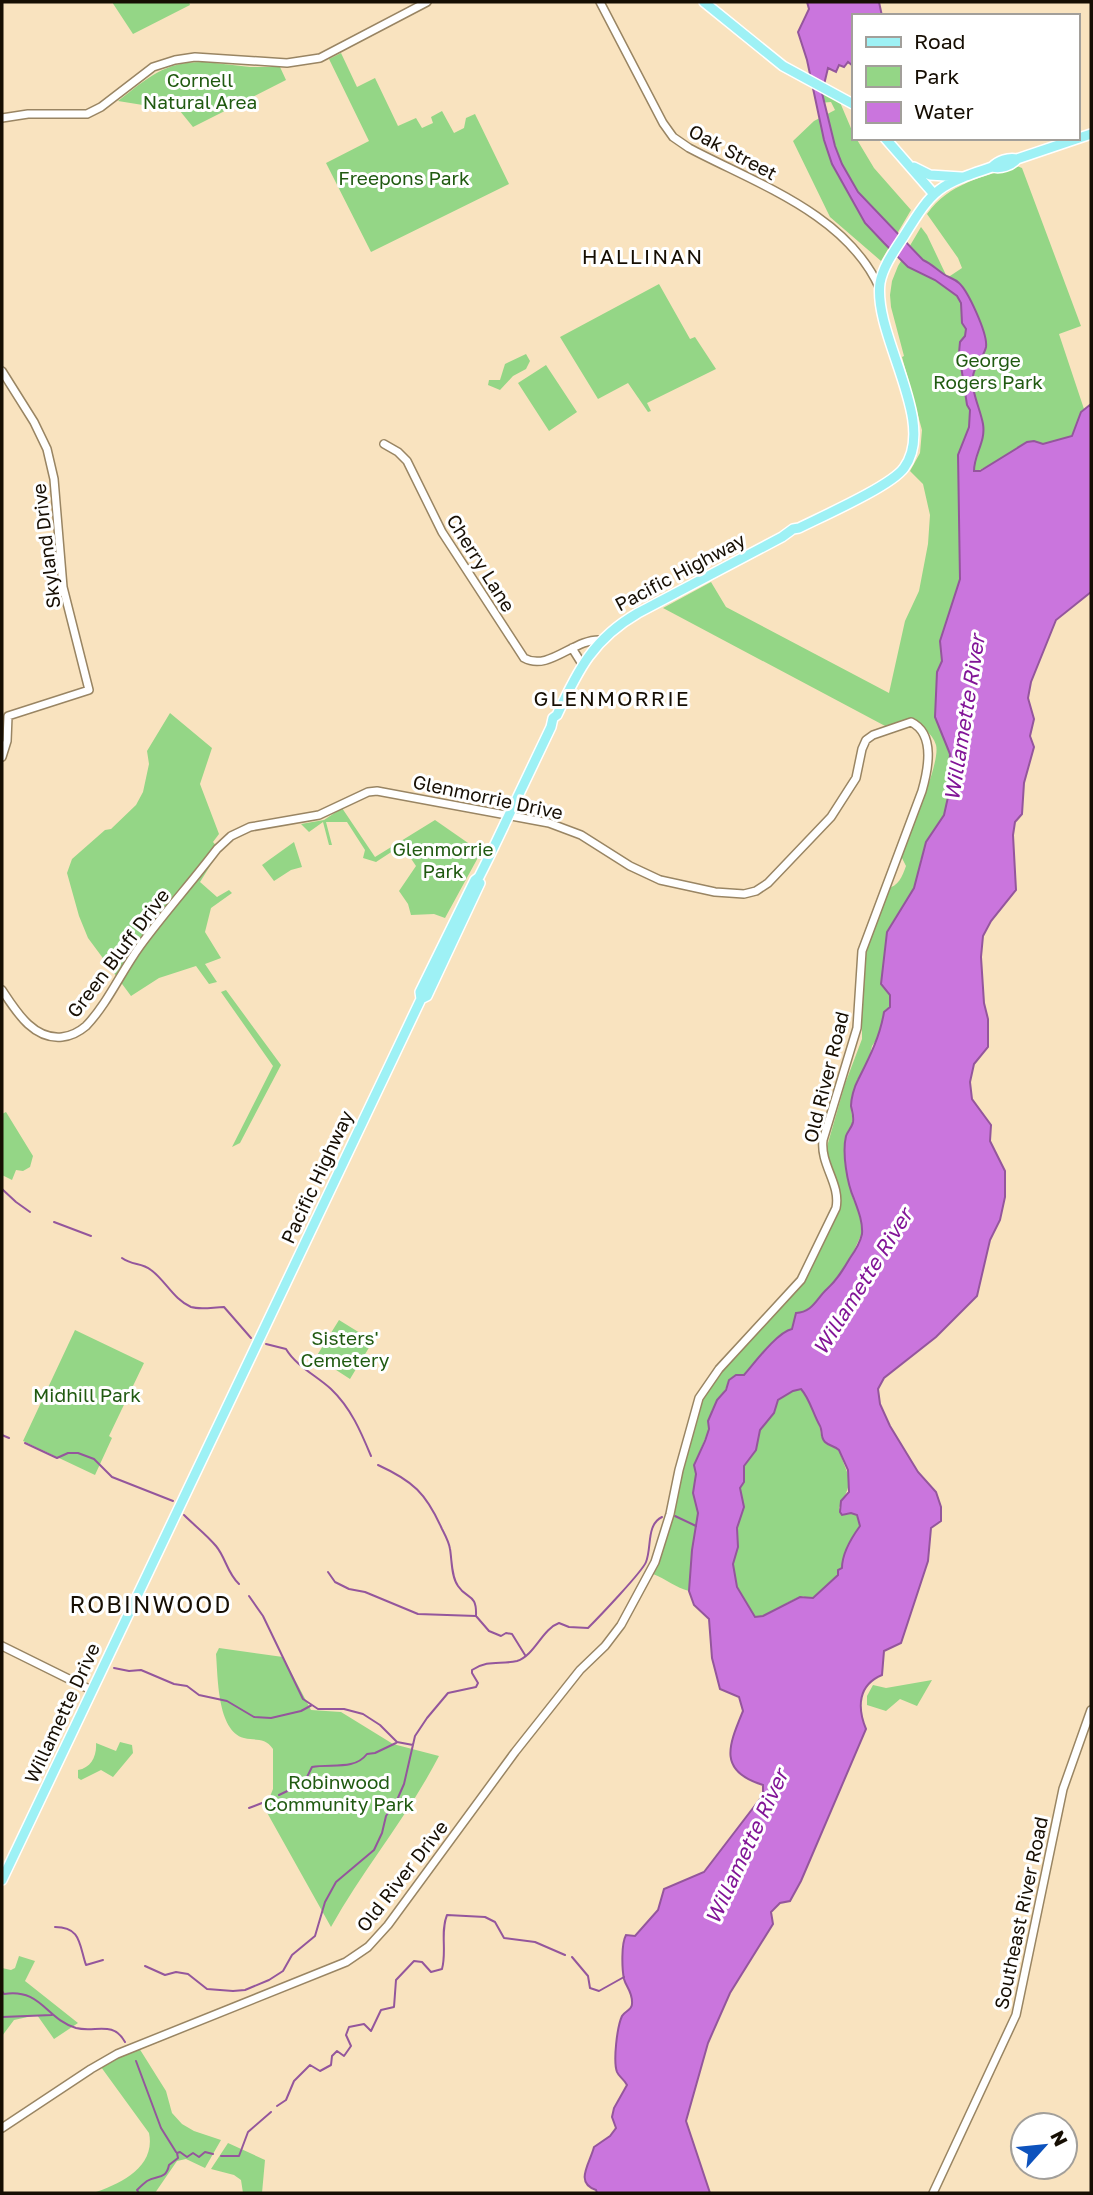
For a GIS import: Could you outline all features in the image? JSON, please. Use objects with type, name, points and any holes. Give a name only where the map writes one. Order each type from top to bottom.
[{"type":"main road","points":[[704,2],[777,62],[852,102]]},
{"type":"main road","points":[[887,140],[933,193],[963,177],[992,167],[998,169],[1017,159],[1073,140]]},
{"type":"main road","points":[[909,165],[930,175],[963,177]]},
{"type":"main road","name":"Pacific Highway","points":[[244,1370],[421,999],[420,992],[444,940],[479,877],[582,664],[615,627],[782,537],[786,538],[799,528],[894,478],[905,467],[914,448],[913,420],[883,316],[880,290],[886,266],[933,193]]},
{"type":"main road","name":"Willamette Drive","points":[[2,1880],[244,1370]]},
{"type":"street","points":[[2,118],[28,114],[87,114],[105,104],[153,67],[175,60],[195,57],[287,63],[320,58],[427,2]]},
{"type":"street","name":"Oak Street","points":[[600,2],[663,123],[673,137],[806,209],[837,233],[866,262],[880,290]]},
{"type":"street","name":"Oak Street","points":[[866,262],[886,266]]},
{"type":"street","name":"Skyland Drive","points":[[2,371],[42,436],[50,460],[63,587],[89,690],[8,716],[8,741],[2,757]]},
{"type":"street","name":"Cherry Lane","points":[[384,444],[407,461],[442,532],[522,655],[530,661],[538,662],[595,639],[601,640]]},
{"type":"street","points":[[572,648],[582,664]]},
{"type":"street","name":"Glenmorrie Drive","points":[[293,819],[322,814],[375,791],[549,823],[577,834],[630,866],[665,882],[721,893],[744,894],[768,883],[831,817],[858,775],[866,740],[906,722],[917,725]]},
{"type":"street","name":"Old River Road","points":[[635,1600],[657,1557],[699,1398],[719,1369],[801,1280],[836,1208],[837,1191],[824,1157],[822,1143],[857,1028],[862,951],[917,806],[927,772],[927,745],[917,725]]},
{"type":"street","name":"Green Bluff Drive","points":[[2,990],[23,1020],[37,1031],[48,1037],[59,1038],[78,1032],[98,1011],[145,939],[224,842],[250,827],[293,819]]},
{"type":"street","name":"Old River Drive","points":[[2,2128],[123,2051],[329,1970],[368,1947],[397,1914],[515,1752],[583,1667],[613,1636],[635,1600]]},
{"type":"street","points":[[2,1646],[91,1690]]},
{"type":"street","name":"Southeast River Road","points":[[933,2193],[1016,2015],[1063,1789],[1091,1710]]},
{"type":"green space","points":[[112,2],[189,2],[190,5],[133,34]]},
{"type":"green space","name":"Freepons Park","points":[[341,53],[357,87],[375,78],[398,126],[416,118],[422,128],[433,123],[431,117],[442,111],[454,133],[464,128],[466,118],[475,114],[509,184],[371,252],[326,163],[369,141],[329,59]]},
{"type":"green space","name":"Cornell Natural Area","points":[[206,62],[280,67],[286,80],[193,127],[180,111],[118,101],[158,72],[179,64]]},
{"type":"green space","points":[[817,90],[839,100],[852,131],[852,140],[857,140],[874,168],[911,210],[881,261],[830,217],[793,141],[814,121],[835,110],[831,102],[819,103]]},
{"type":"green space","name":"George Rogers Park","points":[[1017,166],[1022,168],[1081,326],[1059,334],[1084,409],[1072,436],[1043,444],[1039,442],[975,472],[960,543],[960,579],[940,641],[942,661],[937,672],[935,717],[950,754],[948,797],[944,815],[920,861],[920,873],[914,889],[887,932],[881,984],[890,995],[890,1007],[884,1012],[881,1033],[872,1046],[868,1064],[857,1081],[851,1108],[853,1123],[846,1137],[845,1159],[852,1196],[860,1214],[862,1233],[845,1270],[835,1282],[813,1306],[796,1314],[792,1329],[773,1342],[744,1375],[733,1377],[712,1410],[709,1429],[694,1465],[696,1474],[693,1493],[698,1513],[689,1591],[653,1574],[702,1398],[710,1384],[772,1314],[820,1249],[839,1208],[826,1150],[845,1084],[862,1039],[862,983],[866,943],[886,889],[897,883],[905,870],[906,866],[900,854],[934,767],[936,745],[925,730],[909,719],[887,727],[663,608],[711,582],[726,607],[889,693],[905,621],[919,591],[928,544],[930,515],[923,484],[910,471],[920,453],[922,430],[891,307],[892,281],[921,227],[946,275],[950,276],[962,268],[927,214],[936,203],[956,188]]},
{"type":"green space","points":[[659,284],[690,339],[695,337],[716,369],[647,403],[651,411],[648,412],[628,383],[598,399],[560,337]]},
{"type":"green space","points":[[526,354],[530,361],[526,369],[513,376],[500,390],[488,385],[489,380],[500,380],[505,364]]},
{"type":"green space","points":[[546,365],[577,412],[549,431],[518,383]]},
{"type":"green space","points":[[170,713],[212,748],[200,784],[219,834],[213,842],[220,850],[200,882],[217,897],[229,890],[232,893],[211,908],[205,932],[221,958],[205,964],[217,982],[209,984],[196,966],[159,978],[131,996],[88,938],[67,873],[72,859],[105,830],[111,829],[136,805],[143,792],[149,764],[147,751]]},
{"type":"green space","name":"Glenmorrie Park","points":[[342,808],[375,857],[435,820],[481,852],[445,918],[434,914],[411,915],[408,904],[399,891],[416,866],[402,845],[376,862],[363,858],[365,850],[347,822],[326,822],[332,845],[329,845],[323,822],[309,832],[301,824],[324,820]]},
{"type":"green space","points":[[294,842],[302,867],[291,870],[274,881],[262,865]]},
{"type":"green space","points":[[226,990],[281,1065],[240,1143],[232,1147],[273,1066],[221,992]]},
{"type":"green space","points":[[6,1112],[33,1156],[30,1167],[23,1171],[16,1170],[12,1180],[2,1175],[2,1114]]},
{"type":"green space","name":"Sisters' Cemetery","points":[[339,1320],[373,1341],[350,1379],[316,1357]]},
{"type":"green space","name":"Midhill Park","points":[[75,1330],[144,1363],[109,1436],[112,1438],[95,1475],[23,1441]]},
{"type":"green space","points":[[801,1389],[814,1411],[821,1436],[839,1450],[848,1474],[849,1484],[839,1508],[843,1515],[857,1515],[860,1526],[846,1550],[838,1575],[816,1596],[808,1599],[803,1596],[797,1598],[767,1614],[755,1617],[737,1587],[732,1564],[738,1547],[737,1528],[744,1507],[740,1488],[744,1482],[744,1466],[756,1450],[760,1430],[774,1413],[778,1400]]},
{"type":"green space","name":"Robinwood Community Park","points":[[219,1648],[283,1657],[311,1710],[341,1712],[393,1744],[439,1756],[414,1800],[331,1927],[265,1809],[273,1789],[273,1749],[263,1741],[244,1738],[235,1733],[224,1714],[217,1675],[216,1654]]},
{"type":"green space","points":[[932,1680],[917,1706],[900,1699],[886,1711],[867,1705],[867,1696],[873,1685],[886,1688]]},
{"type":"green space","points":[[120,1742],[132,1745],[133,1753],[113,1777],[101,1770],[81,1780],[78,1778],[78,1770],[92,1761],[96,1743],[116,1751]]},
{"type":"green space","points":[[19,1956],[35,1961],[25,1981],[78,2023],[54,2039],[37,2015],[14,2020],[2,2036],[2,1968],[15,1968]]},
{"type":"green space","points":[[139,2048],[166,2091],[172,2113],[182,2124],[194,2131],[221,2140],[205,2168],[186,2159],[177,2161],[155,2193],[93,2193],[114,2185],[134,2172],[147,2155],[149,2133],[101,2067]]},
{"type":"green space","points":[[228,2143],[265,2160],[262,2193],[243,2193],[241,2180],[234,2175],[211,2169]]},
{"type":"water","name":"Willamette River","points":[[807,2],[879,2],[882,14],[852,14],[852,65],[848,62],[844,67],[839,65],[836,72],[828,68],[822,93],[835,146],[858,192],[923,260],[959,283],[977,313],[986,347],[974,372],[973,382],[983,424],[974,471],[980,471],[1027,442],[1043,444],[1072,436],[1081,412],[1091,404],[1091,592],[1056,620],[1031,682],[1028,698],[1034,719],[1030,736],[1034,747],[1024,783],[1022,814],[1015,822],[1013,835],[1016,890],[991,921],[983,936],[981,957],[984,1003],[988,1019],[988,1047],[974,1064],[970,1082],[972,1099],[991,1125],[990,1141],[1005,1171],[1005,1197],[1000,1220],[990,1240],[977,1296],[936,1337],[884,1378],[878,1389],[880,1404],[890,1426],[918,1472],[936,1492],[941,1507],[941,1521],[931,1528],[928,1561],[901,1643],[884,1651],[882,1675],[874,1679],[864,1691],[861,1713],[866,1729],[801,1881],[790,1901],[780,1903],[771,1912],[773,1924],[730,1993],[708,2043],[686,2121],[710,2193],[597,2193],[586,2183],[585,2172],[594,2147],[610,2136],[616,2128],[612,2117],[614,2108],[627,2085],[617,2072],[615,2060],[620,2021],[632,2004],[624,1979],[624,1939],[626,1935],[635,1936],[658,1910],[664,1889],[704,1872],[763,1795],[763,1785],[738,1772],[730,1756],[743,1711],[739,1697],[720,1689],[712,1658],[709,1619],[694,1605],[689,1591],[698,1513],[693,1493],[696,1474],[694,1465],[709,1429],[708,1421],[729,1380],[736,1375],[744,1375],[773,1342],[792,1329],[796,1313],[810,1308],[834,1282],[860,1241],[861,1221],[849,1185],[845,1159],[846,1136],[853,1122],[852,1097],[877,1039],[884,1012],[890,1007],[890,995],[881,984],[887,932],[914,888],[926,842],[944,815],[948,797],[950,754],[935,717],[937,672],[942,661],[940,641],[960,579],[958,455],[969,427],[970,410],[959,353],[960,342],[966,329],[962,323],[961,303],[957,296],[935,280],[908,267],[865,223],[832,164],[798,32],[809,9]],"holes":[[[801,1389],[809,1402],[823,1440],[839,1450],[848,1470],[849,1492],[841,1501],[840,1512],[842,1515],[857,1515],[860,1526],[848,1546],[838,1575],[813,1598],[800,1597],[763,1616],[755,1617],[737,1587],[733,1564],[738,1547],[737,1528],[744,1507],[740,1488],[744,1482],[744,1466],[756,1450],[760,1430],[774,1413],[778,1400]]]},
{"type":"waterway","points":[[2,1189],[30,1212]]},
{"type":"waterway","points":[[54,1222],[91,1236]]},
{"type":"waterway","points":[[122,1258],[151,1270],[180,1300],[191,1307],[224,1307],[251,1338]]},
{"type":"waterway","points":[[266,1344],[286,1349],[295,1361],[338,1396],[355,1421],[371,1456]]},
{"type":"waterway","points":[[2,1435],[9,1438]]},
{"type":"waterway","points":[[25,1443],[57,1458],[68,1453],[78,1453],[94,1459],[112,1477],[173,1501]]},
{"type":"waterway","points":[[378,1465],[401,1477],[424,1497],[448,1541],[456,1582],[473,1600],[476,1616],[489,1631],[501,1636],[512,1634],[525,1655]]},
{"type":"waterway","points":[[184,1515],[216,1546],[239,1584]]},
{"type":"waterway","points":[[675,1516],[696,1526]]},
{"type":"waterway","points":[[145,1966],[165,1975],[176,1972],[188,1974],[207,1989],[233,1991],[245,1990],[283,1971],[292,1955],[315,1936],[325,1902],[336,1882],[374,1850],[386,1816],[404,1784],[415,1736],[427,1718],[448,1693],[476,1687],[478,1683],[472,1670],[484,1665],[523,1658],[559,1623],[569,1627],[588,1628],[643,1567],[648,1556],[651,1531],[662,1517]]},
{"type":"waterway","points":[[328,1572],[335,1582],[349,1589],[365,1592],[418,1614],[476,1616]]},
{"type":"waterway","points":[[249,1596],[263,1616],[303,1699],[318,1709],[344,1709],[363,1714],[380,1725],[397,1742],[413,1745]]},
{"type":"waterway","points":[[114,1668],[141,1670],[174,1684],[187,1686],[199,1695],[227,1701],[254,1717],[271,1718],[301,1711],[312,1705]]},
{"type":"waterway","points":[[279,1795],[304,1783],[312,1767],[349,1765],[367,1754],[396,1743]]},
{"type":"waterway","points":[[249,1808],[262,1803]]},
{"type":"waterway","points":[[277,2106],[286,2100],[294,2081],[310,2065],[320,2071],[331,2065],[332,2056],[337,2051],[344,2056],[351,2046],[346,2035],[349,2027],[364,2024],[371,2031],[381,2010],[394,2007],[396,1980],[414,1961],[422,1962],[431,1972],[442,1969],[447,1915],[485,1917],[495,1922],[504,1938],[535,1942],[565,1955]]},
{"type":"waterway","points":[[55,1927],[74,1933],[86,1965],[103,1960]]},
{"type":"waterway","points":[[572,1957],[588,1976],[590,1988],[599,1991],[624,1977]]},
{"type":"waterway","points":[[2,1991],[4,1994],[27,1996],[66,2024],[76,2028],[115,2031],[125,2042]]},
{"type":"waterway","points":[[2,2017],[52,2015]]},
{"type":"waterway","points":[[136,2061],[161,2128],[176,2152]]},
{"type":"waterway","points":[[221,2156],[239,2156],[248,2132],[271,2112]]},
{"type":"waterway","points":[[139,2193],[137,2190],[147,2181],[166,2173],[169,2165],[178,2158],[177,2153],[187,2157],[193,2153],[199,2157],[205,2152],[213,2154]]},
{"type":"district","name":"HALLINAN","points":[[643,257]]},
{"type":"district","name":"GLENMORRIE","points":[[612,699]]},
{"type":"district","name":"ROBINWOOD","points":[[151,1605]]}]
